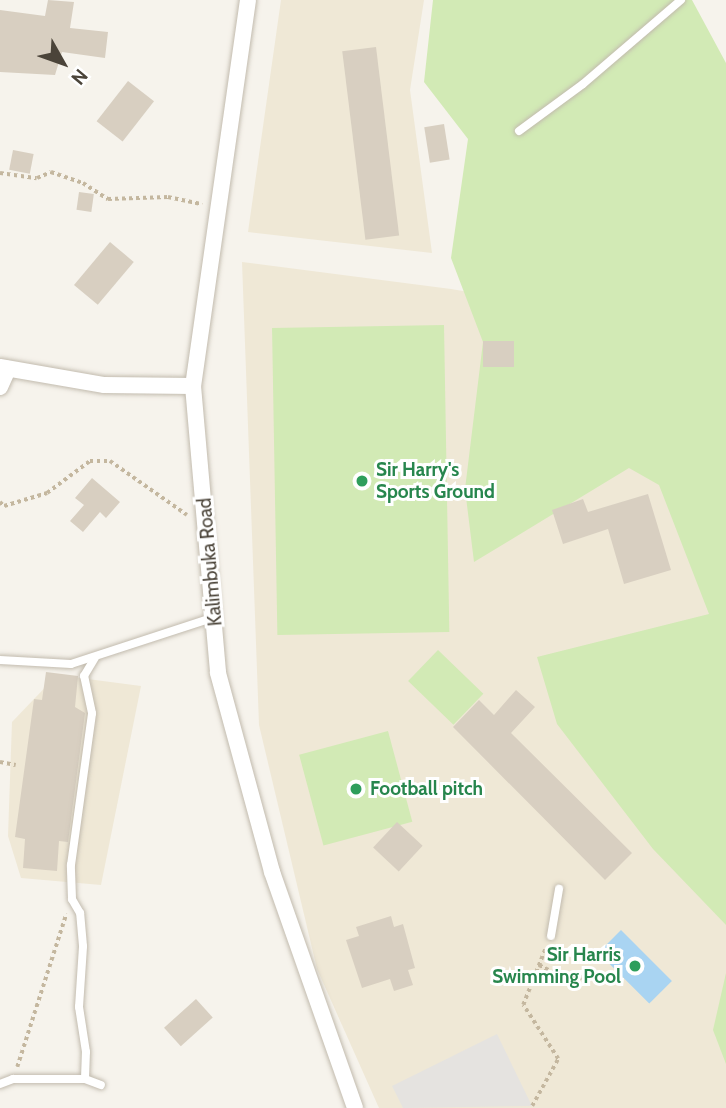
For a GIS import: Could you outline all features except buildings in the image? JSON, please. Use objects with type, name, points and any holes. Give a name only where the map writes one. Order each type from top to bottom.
[{"type":"street","name":"Kalimbuka Road","points":[[248,0],[193,386],[218,673],[272,872],[355,1108]]},
{"type":"street","points":[[0,387],[4,368],[104,385],[193,386]]},
{"type":"lane","points":[[519,131],[583,84],[681,0]]},
{"type":"lane","points":[[0,660],[55,665],[95,657],[215,617]]},
{"type":"lane","points":[[85,1079],[86,1052],[79,1007],[83,946],[80,913],[72,899],[71,865],[92,713],[84,676],[95,657]]},
{"type":"lane","points":[[551,936],[559,889]]},
{"type":"lane","points":[[0,1084],[13,1079],[85,1079],[101,1085]]},
{"type":"path","points":[[0,173],[37,178],[51,172],[83,183],[108,199],[168,198],[218,206]]},
{"type":"path","points":[[0,502],[4,506],[47,493],[90,461],[110,461],[192,518],[207,540]]},
{"type":"path","points":[[0,762],[16,765]]},
{"type":"path","points":[[13,1079],[52,946],[72,899]]},
{"type":"path","points":[[533,1106],[558,1059],[523,1005],[551,936]]},
{"type":"path","points":[[539,965],[574,982],[591,970]]},
{"type":"shaded area","points":[[281,0],[424,0],[410,90],[432,253],[248,232]]},
{"type":"shaded area","points":[[242,262],[451,289],[628,319],[726,366],[726,1108],[379,1108],[317,969],[259,725]]},
{"type":"shaded area","points":[[57,675],[141,686],[101,885],[21,878],[8,836],[12,722]]},
{"type":"shaded area","points":[[497,1034],[532,1106],[403,1108],[392,1086]]},
{"type":"green space","points":[[433,0],[692,0],[726,63],[726,925],[653,849],[557,724],[537,657],[709,614],[659,485],[629,468],[474,562],[465,489],[483,342],[451,258],[468,139],[424,82]]},
{"type":"green space","name":"Sir Harry's Sports Ground","points":[[444,325],[449,632],[277,635],[272,328]]},
{"type":"green space","points":[[438,650],[483,694],[453,725],[408,681]]},
{"type":"green space","name":"Football pitch","points":[[388,731],[412,822],[323,846],[299,755]]},
{"type":"green space","points":[[726,973],[726,1064],[713,1030]]},
{"type":"water","name":"Sir Harris Swimming Pool","points":[[621,930],[672,981],[649,1004],[598,953]]},
{"type":"place","name":"Sir Harry's Sports Ground","points":[[362,481]]},
{"type":"place","name":"Football pitch","points":[[356,789]]},
{"type":"place","name":"Sir Harris Swimming Pool","points":[[635,966]]}]
